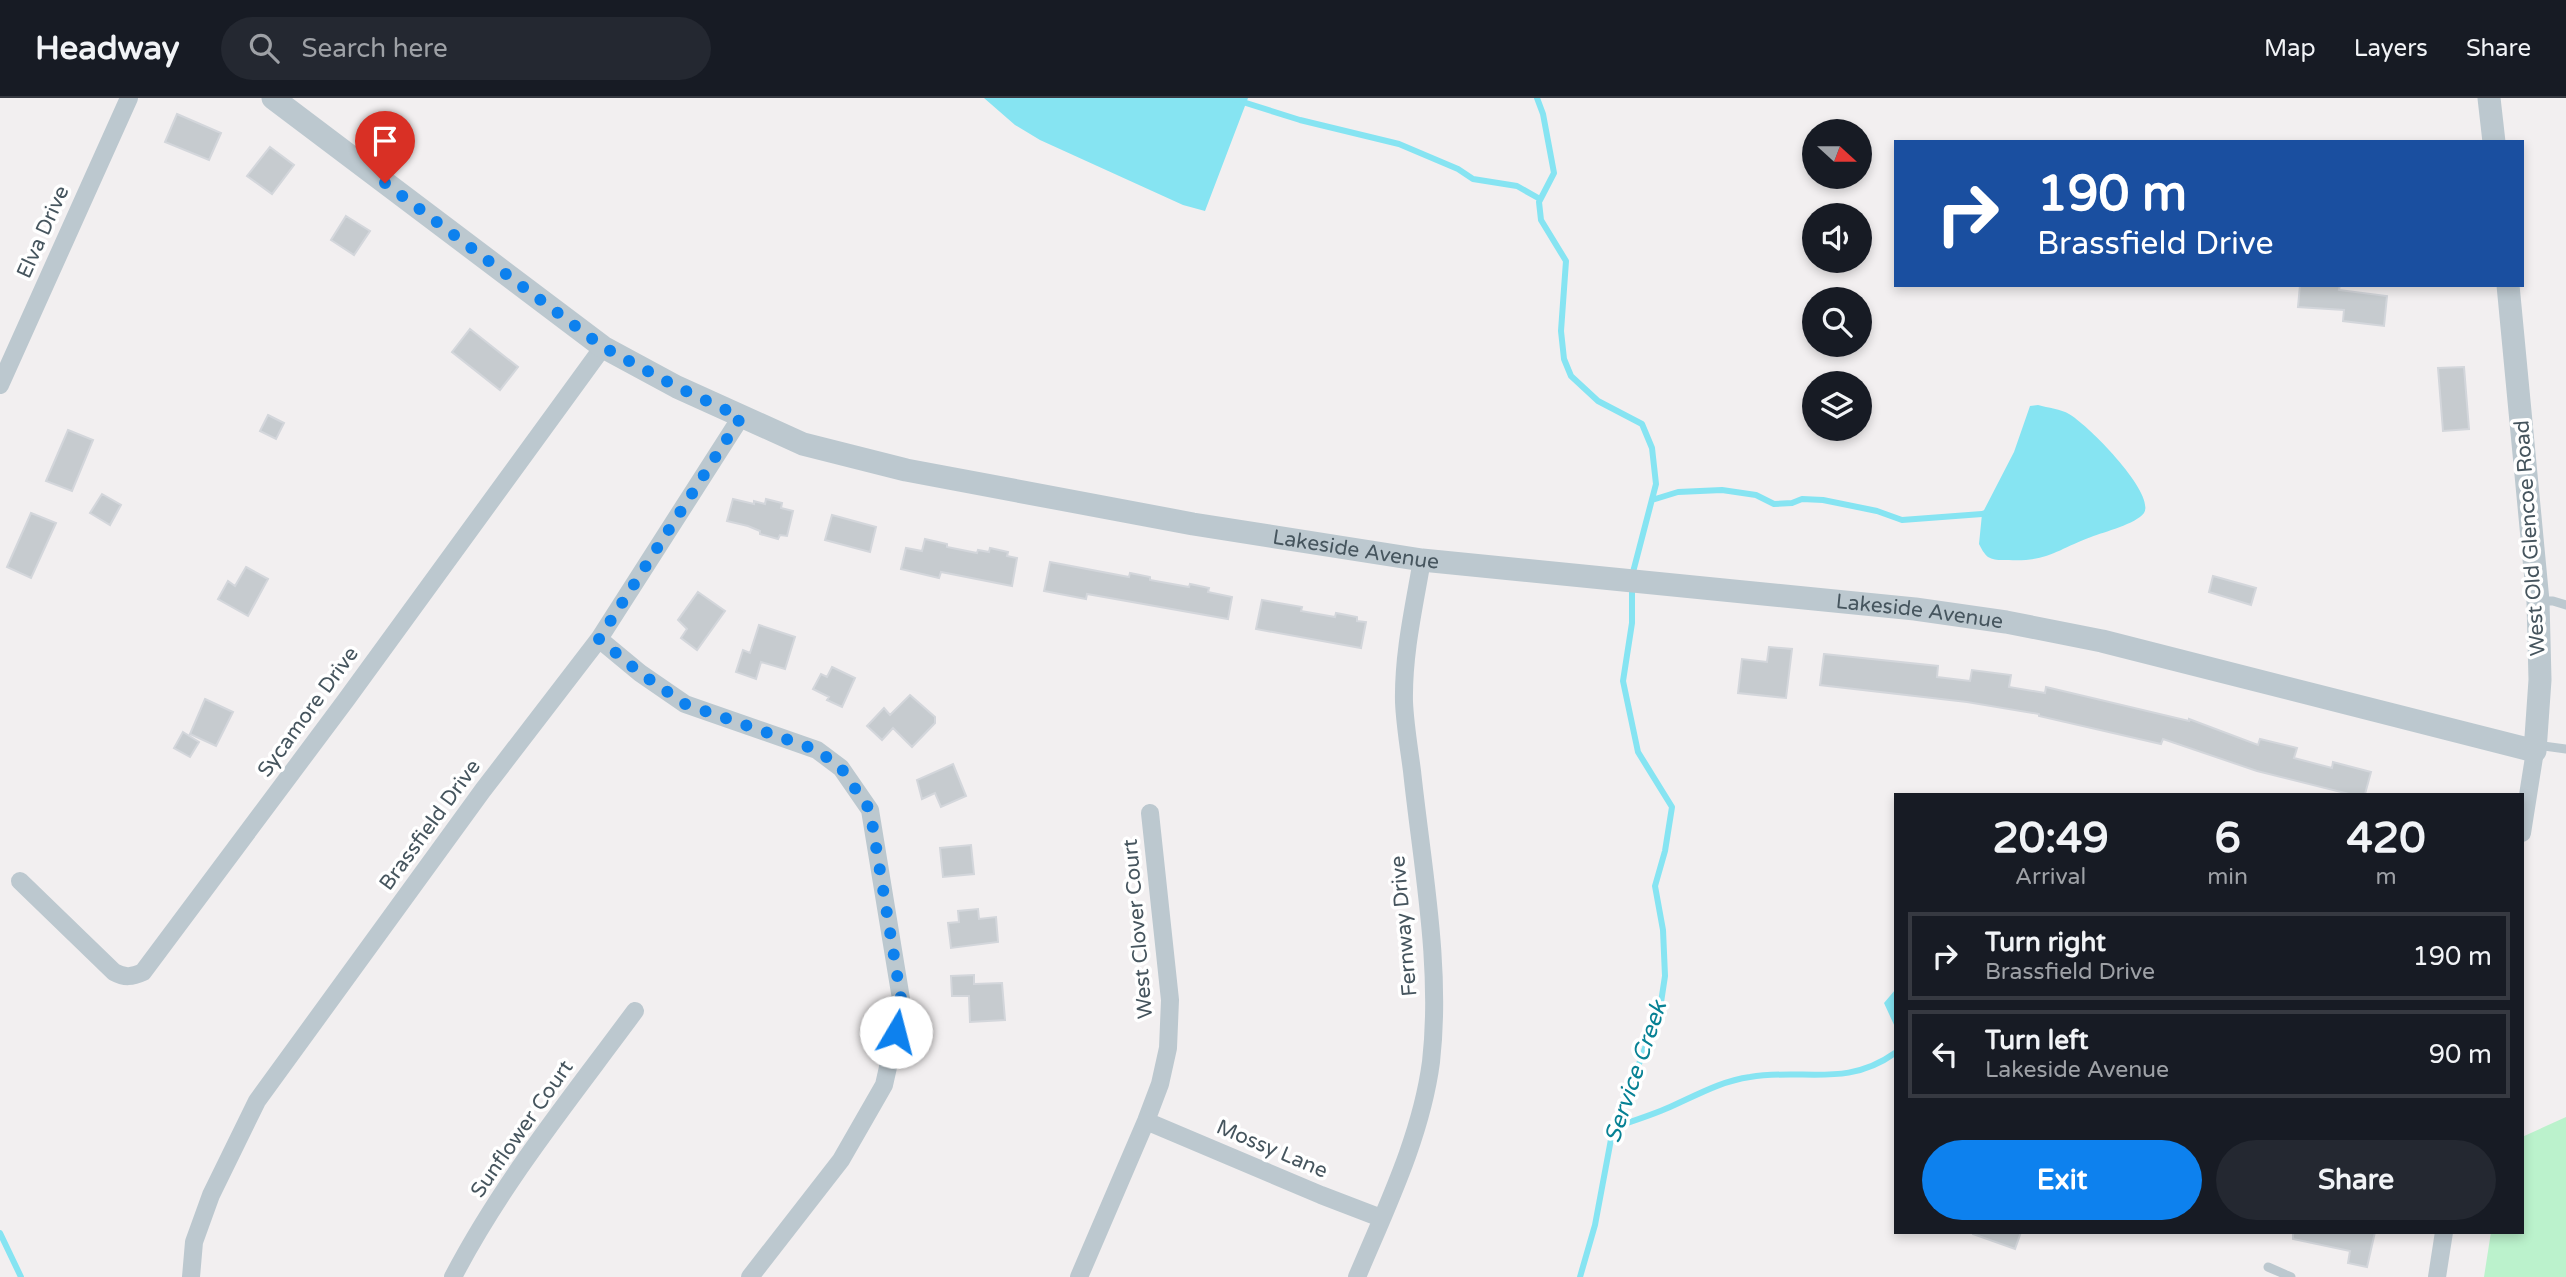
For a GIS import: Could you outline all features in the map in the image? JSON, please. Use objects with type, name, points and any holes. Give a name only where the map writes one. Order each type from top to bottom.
[{"type":"street","name":"Elva Drive","points":[[0,386],[129,98]]},
{"type":"street","name":"Lakeside Avenue","points":[[273,98],[603,347],[677,387],[803,443],[906,470],[1193,524],[1422,560],[1902,608],[2006,622],[2102,641],[2535,748]]},
{"type":"street","points":[[2489,98],[2494,140]]},
{"type":"street","name":"West Old Glencoe Road","points":[[2508,287],[2538,601],[2540,680],[2535,748],[2524,819]]},
{"type":"street","name":"Sycamore Drive","points":[[20,881],[114,972],[133,977],[143,972],[346,700],[603,347]]},
{"type":"street","name":"Brassfield Drive","points":[[191,1277],[194,1242],[211,1195],[257,1101],[475,801],[599,639],[741,417]]},
{"type":"street","name":"Fernway Drive","points":[[1357,1277],[1420,1112],[1430,1063],[1434,1013],[1433,964],[1404,706],[1408,639],[1422,560]]},
{"type":"street","points":[[599,639],[640,673],[685,704],[817,750],[841,768],[870,810],[902,1005],[884,1085],[841,1160],[750,1277]]},
{"type":"street","name":"West Clover Court","points":[[1079,1277],[1146,1121],[1160,1084],[1168,1048],[1171,1012],[1150,813]]},
{"type":"street","name":"Sunflower Court","points":[[453,1277],[472,1241],[523,1161],[635,1012]]},
{"type":"street","name":"Mossy Lane","points":[[1146,1121],[1381,1218]]},
{"type":"street","points":[[2437,1277],[2444,1234]]},
{"type":"lane","points":[[2538,601],[2553,601],[2566,605]]},
{"type":"lane","points":[[2535,748],[2566,749]]},
{"type":"lane","points":[[2268,1267],[2291,1277]]},
{"type":"green space","points":[[2566,1117],[2566,1277],[2484,1277],[2491,1234],[2524,1234],[2524,1136]]},
{"type":"water","points":[[984,98],[1248,98],[1205,211],[1183,205],[1040,140],[1015,125]]},
{"type":"water","points":[[2038,405],[2069,414],[2104,444],[2140,490],[2145,503],[2144,513],[2127,524],[2043,557],[2022,560],[1993,559],[1987,556],[1979,544],[1982,514],[2014,452],[2030,406]]},
{"type":"water","points":[[1894,991],[1894,1025],[1884,1003]]},
{"type":"building","points":[[177,114],[221,133],[209,160],[165,142]]},
{"type":"building","points":[[270,147],[294,165],[272,194],[247,176]]},
{"type":"building","points":[[346,216],[370,231],[354,255],[331,240]]},
{"type":"building","points":[[2300,287],[2340,287],[2339,290],[2387,296],[2384,326],[2343,321],[2344,310],[2298,307]]},
{"type":"building","points":[[470,329],[518,367],[500,390],[452,352]]},
{"type":"building","points":[[2464,367],[2469,429],[2443,431],[2438,368]]},
{"type":"building","points":[[268,415],[284,423],[276,439],[260,431]]},
{"type":"building","points":[[68,430],[93,440],[72,491],[46,481]]},
{"type":"building","points":[[102,494],[121,505],[110,525],[90,513]]},
{"type":"building","points":[[733,499],[754,504],[754,501],[765,504],[766,499],[782,503],[781,508],[793,511],[787,536],[780,535],[778,539],[760,534],[760,531],[748,526],[727,521]]},
{"type":"building","points":[[31,513],[56,523],[31,578],[7,567]]},
{"type":"building","points":[[832,515],[876,527],[870,552],[825,540]]},
{"type":"building","points":[[925,539],[977,553],[978,550],[989,552],[990,548],[1008,552],[1007,556],[1017,558],[1012,586],[941,572],[939,578],[901,569],[906,548],[922,551]]},
{"type":"building","points":[[1050,562],[1129,577],[1130,573],[1150,577],[1150,580],[1189,587],[1190,584],[1209,588],[1208,592],[1232,597],[1228,619],[1087,594],[1086,599],[1044,591]]},
{"type":"building","points":[[246,567],[268,579],[248,616],[218,599],[228,581],[235,586]]},
{"type":"building","points":[[2213,576],[2256,588],[2251,605],[2209,592]]},
{"type":"building","points":[[698,592],[725,611],[697,650],[681,638],[687,629],[678,620]]},
{"type":"building","points":[[1262,600],[1302,607],[1301,611],[1335,617],[1336,613],[1357,617],[1357,621],[1366,622],[1361,648],[1256,629]]},
{"type":"building","points":[[759,625],[795,637],[785,669],[761,662],[756,679],[736,672],[743,650],[750,653]]},
{"type":"building","points":[[1769,647],[1792,649],[1786,698],[1738,693],[1742,659],[1767,662]]},
{"type":"building","points":[[1824,654],[1938,666],[1937,677],[1970,681],[1972,670],[2011,675],[2009,687],[2045,693],[2046,687],[2189,719],[2258,745],[2260,739],[2297,748],[2294,758],[2332,768],[2333,762],[2371,772],[2365,793],[2345,793],[2257,771],[2163,739],[2161,744],[2039,714],[1967,702],[1820,685]]},
{"type":"building","points":[[832,667],[855,678],[842,707],[813,689],[821,674],[827,677]]},
{"type":"building","points":[[910,695],[935,717],[935,723],[912,747],[893,728],[882,740],[867,726],[884,708],[890,715]]},
{"type":"building","points":[[205,699],[233,712],[216,746],[190,734]]},
{"type":"building","points":[[183,732],[199,742],[190,757],[174,748]]},
{"type":"building","points":[[953,764],[966,796],[941,807],[935,793],[922,799],[917,780]]},
{"type":"building","points":[[971,845],[974,874],[943,877],[940,848]]},
{"type":"building","points":[[978,909],[979,919],[996,917],[998,942],[951,948],[948,923],[959,922],[958,911]]},
{"type":"building","points":[[974,975],[974,984],[1002,983],[1005,1020],[970,1022],[969,996],[952,996],[951,976]]},
{"type":"building","points":[[1973,1234],[2020,1234],[2015,1249]]},
{"type":"building","points":[[2293,1234],[2375,1234],[2367,1267],[2348,1263],[2350,1251],[2293,1239]]},
{"type":"waterway","points":[[1230,98],[1300,120],[1399,144],[1458,169],[1473,179],[1517,186],[1540,199]]},
{"type":"waterway","name":"Service Creek","points":[[1537,98],[1543,114],[1554,173],[1539,202],[1541,220],[1566,261],[1561,331],[1564,359],[1571,376],[1598,401],[1642,424],[1652,448],[1656,484],[1632,576]]},
{"type":"waterway","points":[[1652,500],[1678,492],[1722,490],[1756,495],[1774,504],[1792,503],[1802,499],[1823,500],[1877,511],[1902,520],[1988,512]]},
{"type":"waterway","name":"Service Creek","points":[[1580,1277],[1595,1225],[1612,1134],[1660,1009],[1665,976],[1663,930],[1655,886],[1665,851],[1672,807],[1638,752],[1623,681],[1632,623],[1632,587]]},
{"type":"waterway","points":[[1615,1127],[1739,1079],[1770,1075],[1842,1074],[1877,1064],[1894,1054]]},
{"type":"waterway","points":[[0,1233],[21,1277]]},
{"type":"route","points":[[385,183],[603,347],[677,387],[741,417],[599,639],[640,673],[685,704],[817,750],[841,768],[870,810],[902,1005],[896,1032]]}]
